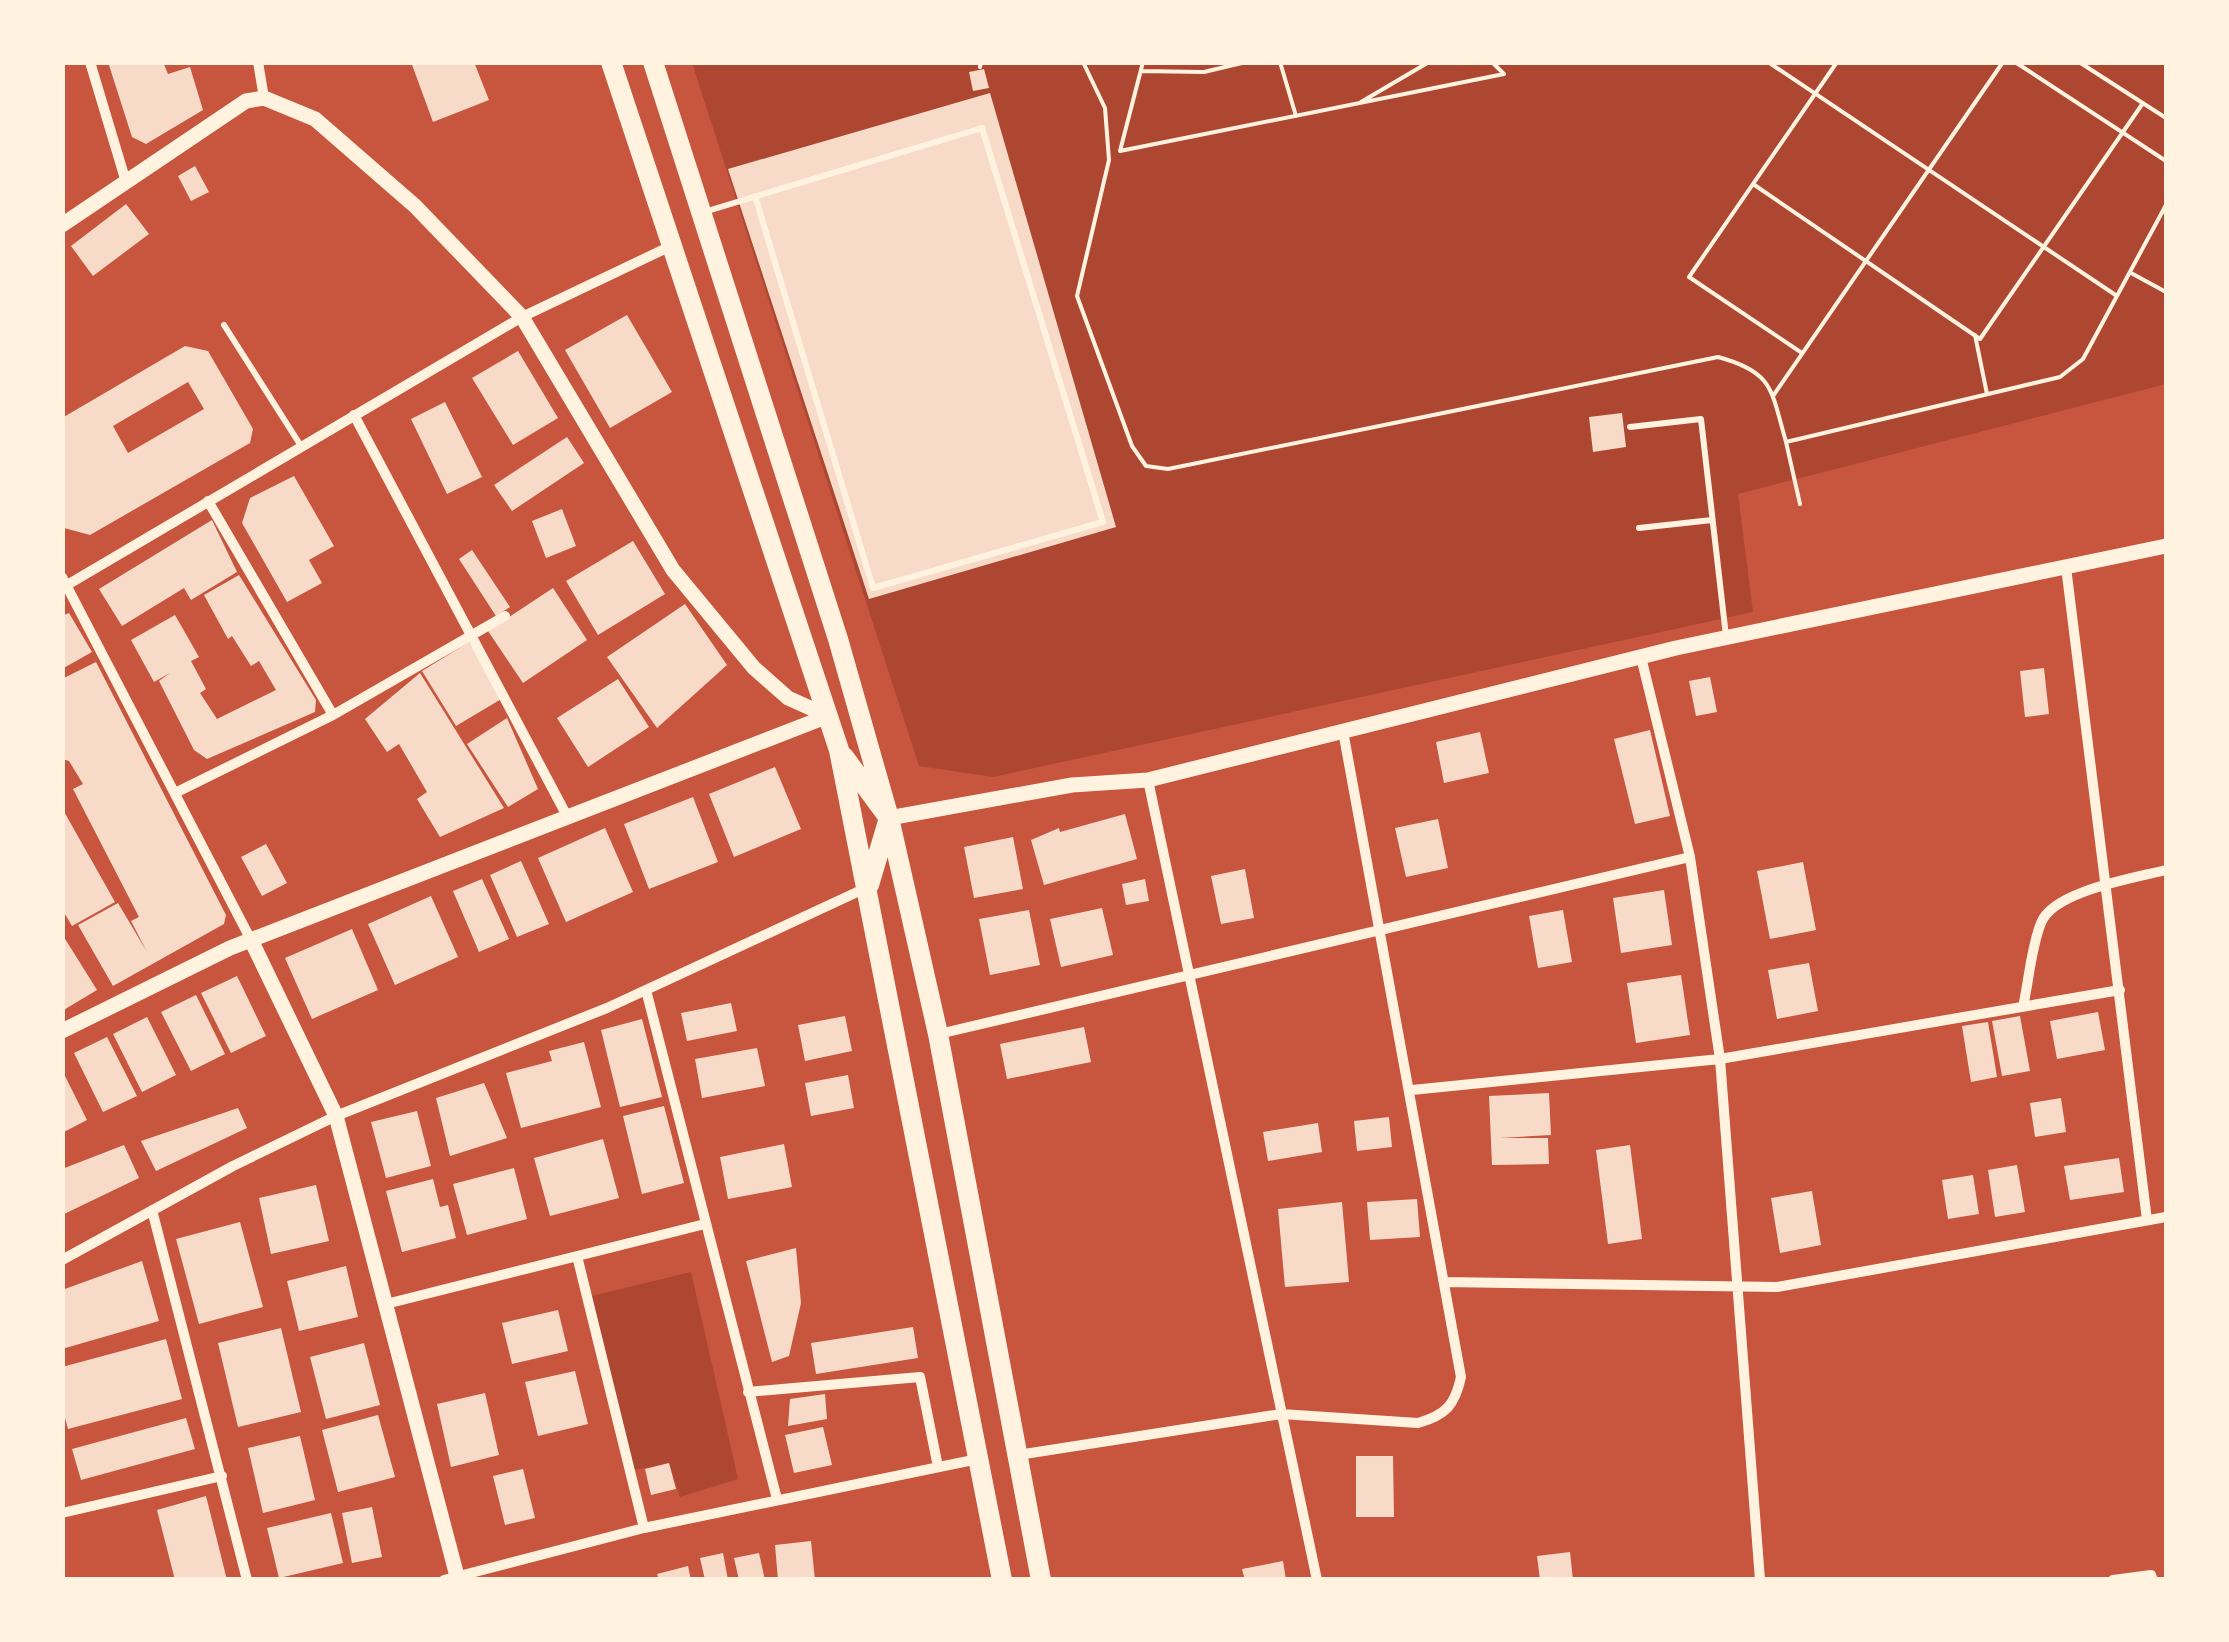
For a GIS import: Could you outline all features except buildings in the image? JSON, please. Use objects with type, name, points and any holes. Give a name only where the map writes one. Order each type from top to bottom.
[{"type":"main road","points":[[612,62],[839,750],[869,886],[1002,1580]]},
{"type":"main road","points":[[653,62],[704,212],[858,706],[889,818],[938,1034],[1014,1456],[1042,1580]]},
{"type":"main road","points":[[828,716],[858,706]]},
{"type":"main road","points":[[839,750],[889,818]]},
{"type":"main road","points":[[869,886],[889,818]]},
{"type":"main road","points":[[869,886],[902,876]]},
{"type":"street","points":[[90,62],[126,182]]},
{"type":"street","points":[[258,62],[264,98]]},
{"type":"street","points":[[62,225],[246,101],[264,98],[315,119],[414,206],[522,317],[673,570],[754,668],[788,698],[828,716]]},
{"type":"street","points":[[674,244],[522,317],[64,584],[251,940],[336,1116],[453,1578],[644,1528],[978,1459]]},
{"type":"street","points":[[354,416],[566,816]]},
{"type":"street","points":[[208,501],[333,715]]},
{"type":"street","points":[[889,818],[1072,785],[1148,780],[1641,656],[2166,546]]},
{"type":"street","points":[[2066,567],[2147,1220]]},
{"type":"street","points":[[175,793],[333,715],[504,616]]},
{"type":"street","points":[[1641,656],[1690,857],[1720,1059],[1734,1284],[1760,1580]]},
{"type":"street","points":[[62,1031],[251,940],[828,716]]},
{"type":"street","points":[[1014,1456],[1281,1414],[1418,1423],[1438,1418],[1455,1402],[1461,1377],[1412,1090],[1343,731]]},
{"type":"street","points":[[1148,780],[1317,1580]]},
{"type":"street","points":[[938,1034],[1690,857]]},
{"type":"street","points":[[2023,1007],[2041,922],[2054,905],[2106,884],[2166,870]]},
{"type":"street","points":[[62,1260],[336,1116],[646,990],[869,886]]},
{"type":"street","points":[[646,990],[777,1500]]},
{"type":"street","points":[[1412,1090],[1720,1059],[2120,990]]},
{"type":"street","points":[[152,1210],[247,1580]]},
{"type":"street","points":[[1444,1282],[1777,1286],[2166,1217]]},
{"type":"street","points":[[386,1304],[705,1224]]},
{"type":"street","points":[[577,1256],[644,1528]]},
{"type":"street","points":[[748,1392],[920,1377],[938,1467]]},
{"type":"street","points":[[62,1513],[222,1476]]},
{"type":"street","points":[[2113,1580],[2151,1576],[2153,1580]]},
{"type":"lane","points":[[704,212],[755,196],[982,128],[1103,522],[873,588],[755,196]]},
{"type":"lane","points":[[224,326],[301,446]]},
{"type":"lane","points":[[1630,427],[1700,418],[1726,638]]},
{"type":"lane","points":[[1638,528],[1712,520]]},
{"type":"path","points":[[1083,62],[1105,108],[1109,160],[1077,296],[1132,446],[1146,466],[1168,469],[1718,357],[1753,366],[1770,383],[1800,504]]},
{"type":"path","points":[[1143,62],[1120,151],[1504,74],[1492,62]]},
{"type":"path","points":[[1140,71],[1204,72],[1246,62]]},
{"type":"path","points":[[1280,62],[1296,116]]},
{"type":"path","points":[[1357,104],[1429,62]]},
{"type":"path","points":[[1768,62],[2117,296]]},
{"type":"path","points":[[1802,353],[1689,277],[1837,62]]},
{"type":"path","points":[[1773,396],[2003,62]]},
{"type":"path","points":[[2015,62],[2166,161]]},
{"type":"path","points":[[2080,62],[2166,118]]},
{"type":"path","points":[[1753,184],[1980,339],[2143,103]]},
{"type":"path","points":[[1786,442],[2060,377],[2084,359],[2166,204]]},
{"type":"path","points":[[2130,273],[2166,292]]},
{"type":"path","points":[[1976,335],[1987,394]]},
{"type":"shaded area","points":[[692,63],[2166,63],[2166,384],[1738,494],[1753,612],[993,777],[919,766]]},
{"type":"shaded area","points":[[691,1272],[738,1479],[680,1497],[669,1463],[634,1470],[592,1296]]}]
